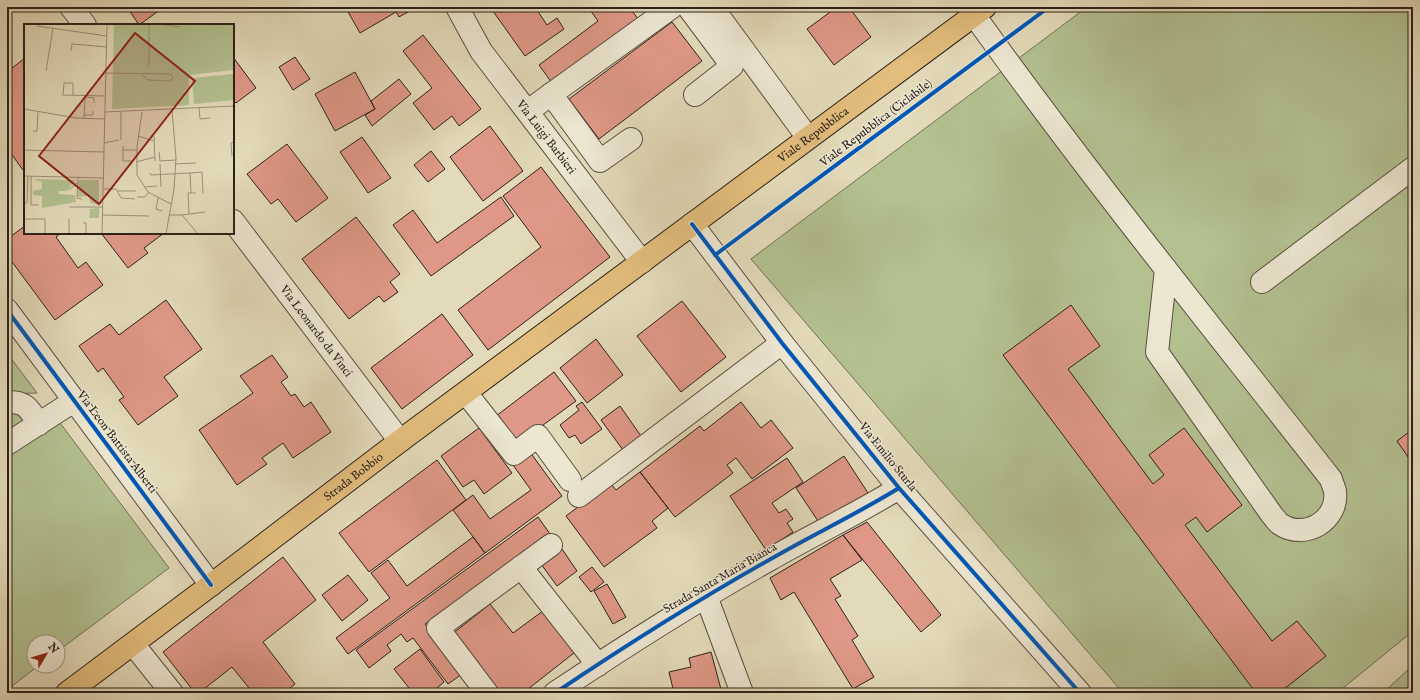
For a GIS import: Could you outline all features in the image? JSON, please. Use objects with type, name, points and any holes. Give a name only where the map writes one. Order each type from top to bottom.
[{"type":"main road","name":"Viale Repubblica","points":[[642,262],[980,11]]},
{"type":"main road","name":"Strada Bobbio","points":[[67,693],[400,441],[642,262]]},
{"type":"street","points":[[71,7],[84,24]]},
{"type":"street","name":"Via Luigi Barbieri","points":[[457,7],[481,51],[642,262]]},
{"type":"street","points":[[528,111],[672,7]]},
{"type":"street","points":[[688,7],[732,66],[695,95]]},
{"type":"street","points":[[712,7],[808,138]]},
{"type":"street","points":[[980,11],[1020,78],[1166,269],[1331,479],[1335,490],[1335,502],[1324,522],[1314,528],[1302,530],[1290,529],[1280,524],[1272,515],[1157,352],[1166,269]]},
{"type":"street","points":[[551,94],[600,161],[631,139]]},
{"type":"street","points":[[1262,282],[1413,168]]},
{"type":"street","name":"Via Leonardo da Vinci","points":[[234,222],[400,441]]},
{"type":"street","name":"Via Emilio Sturla","points":[[692,224],[782,343],[899,488],[1080,693]]},
{"type":"street","name":"Via Leon Battista Alberti","points":[[7,310],[211,585]]},
{"type":"street","points":[[466,393],[514,454],[538,436],[575,488],[782,343]]},
{"type":"street","points":[[7,444],[74,401]]},
{"type":"street","points":[[7,402],[19,402],[26,406],[39,424]]},
{"type":"street","name":"Strada Santa Maria Bianca","points":[[555,693],[706,596],[899,488]]},
{"type":"street","points":[[487,693],[438,628],[551,545]]},
{"type":"street","points":[[521,567],[598,665]]},
{"type":"street","points":[[706,596],[742,693]]},
{"type":"street","points":[[133,644],[172,693]]},
{"type":"green space","points":[[1087,7],[1413,7],[1413,631],[1337,693],[1123,693],[751,259]]},
{"type":"green space","points":[[7,353],[37,393],[7,394]]},
{"type":"green space","points":[[7,409],[31,421],[7,437]]},
{"type":"green space","points":[[60,423],[169,568],[66,645],[66,634],[26,634],[26,674],[28,674],[7,690],[7,455]]},
{"type":"green space","points":[[1413,665],[1413,693],[1383,693]]},
{"type":"building","points":[[127,7],[164,7],[140,24],[138,24]]},
{"type":"building","points":[[352,7],[415,8],[399,17],[396,12],[360,33],[347,10]]},
{"type":"building","points":[[490,7],[535,7],[547,25],[557,18],[564,29],[525,56]]},
{"type":"building","points":[[588,7],[629,7],[639,20],[552,83],[539,65],[598,21]]},
{"type":"building","points":[[837,7],[849,7],[871,37],[834,65],[807,29]]},
{"type":"building","points":[[672,22],[702,61],[599,139],[569,99]]},
{"type":"building","points":[[423,35],[481,109],[459,126],[452,116],[434,130],[413,103],[432,88],[403,51]]},
{"type":"building","points":[[295,57],[310,79],[293,90],[279,67]]},
{"type":"building","points":[[234,58],[256,88],[236,103],[234,101]]},
{"type":"building","points":[[24,59],[23,170],[7,148],[7,72]]},
{"type":"building","points":[[355,72],[375,109],[335,131],[315,94]]},
{"type":"building","points":[[399,79],[411,94],[372,126],[365,115],[375,109],[371,101]]},
{"type":"building","points":[[490,126],[523,171],[483,201],[450,157]]},
{"type":"building","points":[[362,137],[391,178],[368,193],[340,152]]},
{"type":"building","points":[[287,144],[328,198],[296,222],[278,199],[271,204],[247,174]]},
{"type":"building","points":[[431,151],[445,169],[428,182],[414,165]]},
{"type":"building","points":[[541,167],[610,257],[488,350],[458,310],[541,247],[503,196]]},
{"type":"building","points":[[501,197],[514,216],[431,276],[393,225],[413,210],[437,243]]},
{"type":"building","points":[[356,217],[400,274],[390,282],[398,292],[384,302],[379,296],[349,319],[302,259]]},
{"type":"building","points":[[24,227],[24,234],[60,234],[56,237],[78,268],[86,262],[103,285],[55,320],[7,255],[7,239]]},
{"type":"building","points":[[102,234],[163,234],[144,248],[148,253],[128,268]]},
{"type":"building","points":[[166,300],[202,349],[164,377],[178,396],[138,425],[119,400],[124,397],[103,368],[98,372],[79,346],[110,324],[119,335]]},
{"type":"building","points":[[682,301],[726,357],[681,392],[637,336]]},
{"type":"building","points":[[1071,305],[1100,346],[1068,369],[1153,484],[1164,475],[1149,455],[1184,428],[1242,505],[1207,532],[1196,517],[1185,525],[1272,641],[1297,621],[1326,656],[1279,693],[1256,693],[1003,355]]},
{"type":"building","points":[[442,314],[473,355],[402,409],[371,368]]},
{"type":"building","points":[[596,339],[623,375],[587,403],[560,368]]},
{"type":"building","points":[[272,355],[288,377],[281,382],[291,396],[295,394],[304,407],[311,402],[331,432],[293,458],[283,443],[262,458],[267,464],[237,485],[199,430],[253,393],[240,376]]},
{"type":"building","points":[[554,372],[576,401],[517,444],[496,416]]},
{"type":"building","points":[[582,402],[602,429],[581,444],[575,435],[569,438],[560,425],[579,410],[576,406]]},
{"type":"building","points":[[741,402],[761,428],[771,420],[793,448],[752,479],[736,458],[727,465],[733,473],[675,517],[640,472],[700,426],[704,431]]},
{"type":"building","points":[[620,406],[641,436],[623,450],[601,420]]},
{"type":"building","points":[[479,428],[512,473],[484,494],[474,480],[463,487],[441,456]]},
{"type":"building","points":[[1413,429],[1413,464],[1397,441]]},
{"type":"building","points":[[530,452],[562,496],[485,553],[453,510],[473,495],[490,519],[531,490],[513,465]]},
{"type":"building","points":[[844,456],[868,493],[820,524],[796,488]]},
{"type":"building","points":[[787,458],[803,482],[772,503],[779,513],[786,509],[793,519],[787,523],[793,532],[766,550],[730,496]]},
{"type":"building","points":[[437,460],[466,500],[369,572],[339,533]]},
{"type":"building","points":[[640,472],[668,508],[652,521],[657,528],[604,567],[566,516],[610,483],[616,490]]},
{"type":"building","points":[[538,517],[550,534],[425,624],[462,674],[448,684],[413,638],[407,642],[401,634],[387,645],[391,651],[369,668],[356,650]]},
{"type":"building","points":[[867,522],[941,615],[921,632],[843,535]]},
{"type":"building","points":[[843,535],[862,560],[830,579],[841,596],[835,599],[858,636],[852,640],[874,677],[853,689],[794,592],[781,600],[770,578]]},
{"type":"building","points":[[473,537],[485,553],[348,654],[336,638],[390,598],[371,573],[388,560],[407,586]]},
{"type":"building","points":[[562,549],[577,571],[557,586],[541,564]]},
{"type":"building","points":[[283,557],[316,600],[263,642],[295,684],[284,693],[253,693],[232,667],[199,693],[195,693],[163,652]]},
{"type":"building","points":[[592,567],[604,582],[591,592],[579,577]]},
{"type":"building","points":[[348,575],[368,600],[342,621],[322,595]]},
{"type":"building","points":[[607,584],[626,617],[613,624],[594,591]]},
{"type":"building","points":[[490,604],[513,633],[547,608],[579,649],[523,693],[496,693],[451,635]]},
{"type":"building","points":[[420,649],[444,682],[437,688],[440,693],[413,693],[394,669]]},
{"type":"building","points":[[711,652],[722,693],[674,693],[669,672],[691,667],[689,658]]},
{"type":"cycle path","name":"Viale Repubblica (Ciclabile)","points":[[715,255],[1049,7]]},
{"type":"cycle path","points":[[692,224],[782,343],[899,488],[1080,693]]},
{"type":"cycle path","points":[[7,310],[211,585]]},
{"type":"cycle path","points":[[555,693],[634,641],[715,591],[899,488]]}]
